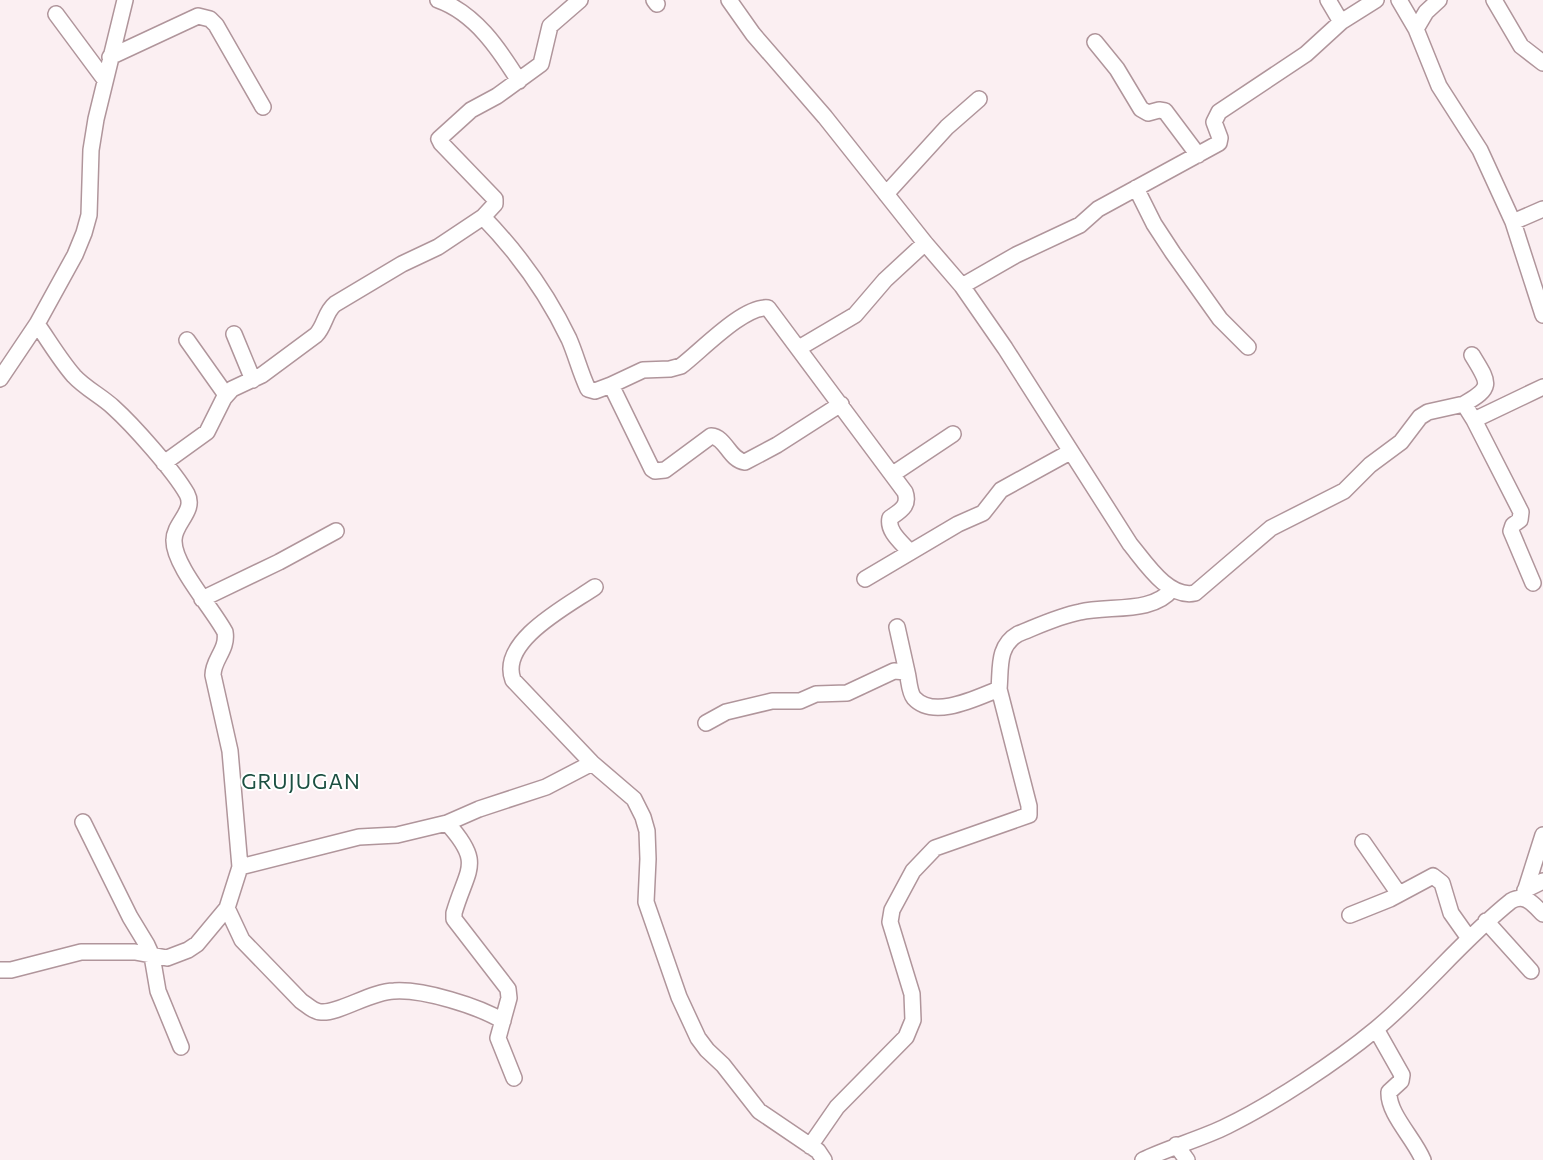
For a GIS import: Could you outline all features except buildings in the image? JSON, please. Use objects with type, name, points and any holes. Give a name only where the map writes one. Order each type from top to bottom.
[{"type":"street","points":[[0,379],[36,324],[75,255],[84,233],[89,207],[91,150],[110,57],[125,0]]},
{"type":"street","points":[[438,0],[455,6],[486,34],[519,82]]},
{"type":"street","points":[[164,463],[207,432],[226,395],[232,389],[253,380],[316,335],[321,330],[328,310],[335,304],[402,264],[438,247],[483,217],[495,204],[495,199],[441,143],[439,138],[471,110],[519,82],[541,64],[550,26],[580,0]]},
{"type":"street","points":[[729,0],[753,34],[825,117],[962,286],[1005,348],[1130,544],[1155,574],[1172,589],[1188,595],[1195,593],[1271,528],[1344,491],[1370,465],[1402,442],[1420,417],[1428,412],[1464,404],[1482,394],[1486,385],[1482,372],[1472,355]]},
{"type":"street","points":[[1328,0],[1341,22]]},
{"type":"street","points":[[962,286],[1016,255],[1080,226],[1098,209],[1198,155],[1220,140],[1214,122],[1215,115],[1306,54],[1341,22],[1376,0]]},
{"type":"street","points":[[1399,0],[1416,30],[1439,86],[1480,150],[1513,222],[1543,315]]},
{"type":"street","points":[[1416,30],[1426,12],[1439,0]]},
{"type":"street","points":[[1494,0],[1521,46],[1543,63]]},
{"type":"street","points":[[56,14],[105,80]]},
{"type":"street","points":[[110,57],[198,16],[204,16],[216,25],[263,107]]},
{"type":"street","points":[[1095,42],[1117,69],[1141,109],[1148,113],[1159,110],[1166,111],[1198,155]]},
{"type":"street","points":[[886,194],[947,127],[979,99]]},
{"type":"street","points":[[1136,188],[1154,224],[1173,253],[1220,319],[1248,347]]},
{"type":"street","points":[[1513,222],[1543,209]]},
{"type":"street","points":[[483,217],[504,237],[539,284],[569,340],[588,388],[595,391],[643,370],[670,369],[681,366],[742,318],[763,308],[773,312],[893,474],[908,498],[905,507],[890,518],[889,523],[890,529],[909,551]]},
{"type":"street","points":[[799,348],[855,315],[885,280],[925,242]]},
{"type":"street","points":[[0,970],[12,970],[80,952],[125,951],[167,958],[188,950],[218,921],[227,908],[240,867],[230,751],[213,667],[226,640],[220,624],[202,599],[175,549],[174,539],[187,510],[188,496],[164,463],[118,411],[74,376],[36,324]]},
{"type":"street","points":[[234,334],[253,380]]},
{"type":"street","points":[[187,340],[226,395]]},
{"type":"street","points":[[611,385],[652,469],[656,471],[664,470],[711,436],[718,437],[736,460],[745,462],[840,404]]},
{"type":"street","points":[[1474,420],[1543,387]]},
{"type":"street","points":[[1464,404],[1521,512],[1520,520],[1513,525],[1511,531],[1533,583]]},
{"type":"street","points":[[893,474],[953,434]]},
{"type":"street","points":[[865,578],[958,524],[983,513],[1001,490],[1070,452]]},
{"type":"street","points":[[202,599],[279,562],[336,531]]},
{"type":"street","points":[[595,587],[524,638],[514,656],[511,675],[513,680],[592,763],[634,799],[643,817],[646,831],[648,859],[646,902],[679,997],[698,1038],[707,1050],[723,1065],[759,1112],[818,1151],[824,1160]]},
{"type":"street","points":[[805,1144],[837,1107],[906,1036],[913,1020],[912,994],[890,922],[897,898],[913,871],[935,848],[1029,815],[1030,806],[999,689],[1000,659],[1006,644],[1011,638],[1080,612],[1160,601],[1172,589]]},
{"type":"street","points":[[897,627],[914,698],[921,703],[940,707],[954,706],[999,689]]},
{"type":"street","points":[[706,723],[726,712],[772,701],[794,702],[816,694],[847,693],[894,671],[907,672]]},
{"type":"street","points":[[240,867],[359,837],[397,835],[447,823],[479,809],[546,787],[592,763]]},
{"type":"street","points":[[83,822],[152,956],[158,992],[181,1047]]},
{"type":"street","points":[[447,823],[463,841],[468,852],[470,866],[467,880],[459,896],[454,919],[508,989],[509,998],[498,1038],[514,1078]]},
{"type":"street","points":[[1524,894],[1543,835]]},
{"type":"street","points":[[1363,842],[1399,894]]},
{"type":"street","points":[[1350,915],[1399,894],[1427,878],[1438,877],[1442,882],[1451,913],[1468,938]]},
{"type":"street","points":[[1143,1160],[1176,1145],[1226,1127],[1311,1075],[1376,1029],[1430,980],[1486,921],[1511,901],[1543,881]]},
{"type":"street","points":[[1524,894],[1543,914]]},
{"type":"street","points":[[227,908],[242,940],[311,1009],[321,1012],[379,993],[406,991],[473,1006],[503,1021]]},
{"type":"street","points":[[1486,921],[1530,971]]},
{"type":"street","points":[[1376,1029],[1402,1075],[1401,1081],[1389,1092],[1391,1108],[1418,1148],[1423,1160]]},
{"type":"street","points":[[1176,1145],[1187,1160]]},
{"type":"district","name":"GRUJUGAN","points":[[301,780]]}]
